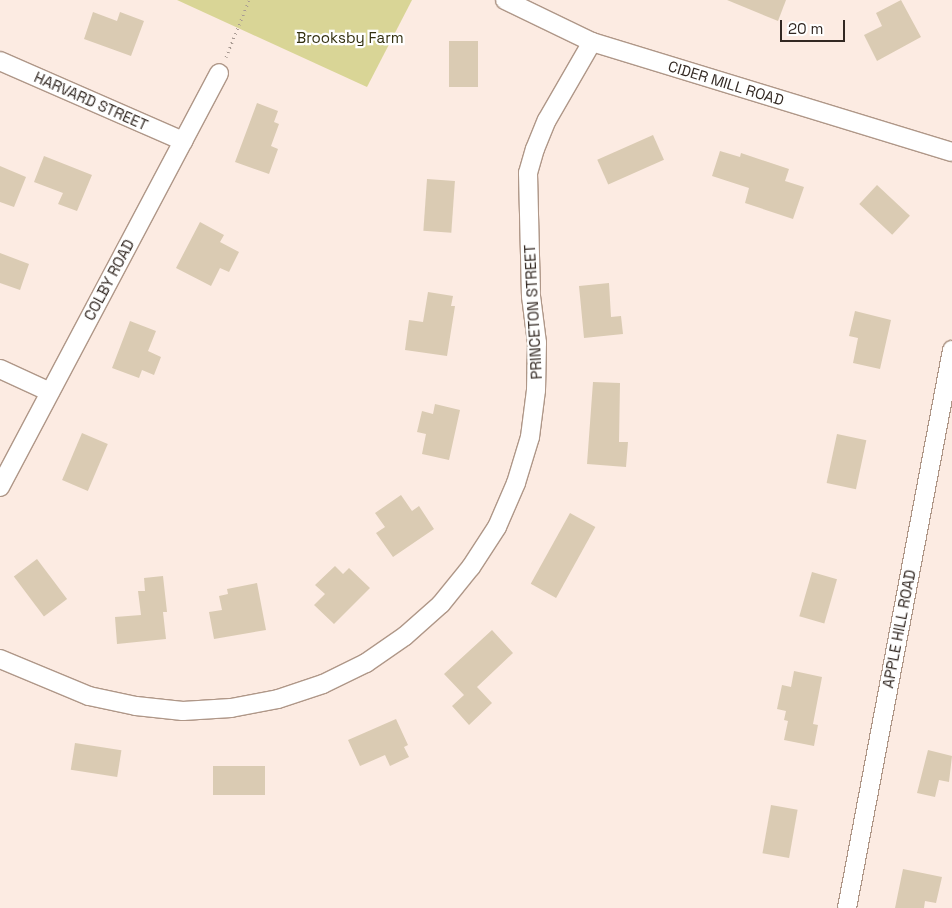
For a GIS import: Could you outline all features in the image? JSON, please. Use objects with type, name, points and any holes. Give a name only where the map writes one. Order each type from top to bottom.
[{"type":"street","name":"CIDER MILL ROAD","points":[[505,0],[592,42],[952,152]]},
{"type":"street","name":"PRINCETON STREET","points":[[0,660],[89,696],[136,706],[183,711],[231,708],[278,699],[323,684],[358,667],[405,636],[441,604],[471,567],[497,526],[516,483],[530,437],[536,390],[537,343],[531,296],[528,173],[535,149],[547,120],[592,42]]},
{"type":"street","name":"HARVARD STREET","points":[[0,62],[183,141]]},
{"type":"street","name":"COLBY ROAD","points":[[0,487],[219,73]]},
{"type":"street","name":"APPLE HILL ROAD","points":[[846,908],[952,350]]},
{"type":"street","points":[[0,369],[50,392]]},
{"type":"path","points":[[219,73],[249,0]]},
{"type":"green space","name":"Brooksby Farm","points":[[177,0],[412,0],[367,87]]},
{"type":"building","points":[[727,0],[786,0],[778,21]]},
{"type":"building","points":[[901,0],[921,37],[877,61],[864,35],[882,26],[876,13]]},
{"type":"building","points":[[93,12],[117,21],[120,12],[144,21],[131,56],[84,39]]},
{"type":"building","points":[[449,41],[478,41],[478,87],[449,87]]},
{"type":"building","points":[[257,103],[278,111],[274,122],[279,124],[271,146],[278,149],[269,174],[235,162]]},
{"type":"building","points":[[653,135],[664,160],[608,184],[597,160]]},
{"type":"building","points":[[720,151],[740,157],[741,153],[789,169],[785,181],[804,187],[793,219],[745,203],[749,188],[712,176]]},
{"type":"building","points":[[44,156],[92,175],[77,211],[58,204],[63,193],[34,182]]},
{"type":"building","points":[[0,166],[26,177],[14,207],[0,202]]},
{"type":"building","points":[[427,179],[455,181],[451,233],[423,231]]},
{"type":"building","points":[[877,185],[910,216],[892,235],[859,204]]},
{"type":"building","points":[[200,222],[224,235],[220,242],[239,252],[229,272],[220,268],[211,286],[176,268]]},
{"type":"building","points":[[0,253],[29,264],[20,290],[0,283]]},
{"type":"building","points":[[609,283],[611,317],[621,316],[623,334],[584,338],[579,286]]},
{"type":"building","points":[[428,292],[453,296],[451,306],[455,306],[447,356],[405,350],[409,320],[423,322]]},
{"type":"building","points":[[855,311],[891,320],[880,369],[853,363],[858,338],[849,336]]},
{"type":"building","points":[[130,321],[156,331],[148,351],[161,357],[154,375],[142,370],[139,378],[112,368]]},
{"type":"building","points":[[593,382],[620,383],[619,442],[628,442],[626,467],[587,464]]},
{"type":"building","points":[[435,404],[460,410],[449,460],[422,454],[426,434],[417,432],[422,411],[433,414]]},
{"type":"building","points":[[82,433],[108,444],[88,491],[62,480]]},
{"type":"building","points":[[837,434],[866,440],[856,489],[827,483]]},
{"type":"building","points":[[401,495],[412,511],[419,506],[434,529],[393,557],[376,533],[385,527],[375,513]]},
{"type":"building","points":[[570,513],[595,527],[556,598],[531,584]]},
{"type":"building","points":[[37,559],[67,599],[44,616],[14,576]]},
{"type":"building","points":[[335,566],[343,574],[349,568],[370,588],[334,624],[314,605],[325,594],[315,585]]},
{"type":"building","points":[[812,572],[837,579],[824,623],[799,616]]},
{"type":"building","points":[[163,576],[167,612],[163,612],[166,639],[117,644],[115,617],[141,615],[138,591],[145,591],[144,578]]},
{"type":"building","points":[[257,583],[266,630],[214,639],[209,612],[222,610],[219,596],[228,594],[227,589]]},
{"type":"building","points":[[492,630],[513,653],[477,687],[492,703],[469,725],[452,706],[464,695],[444,674]]},
{"type":"building","points":[[794,671],[822,677],[813,724],[818,725],[814,746],[784,740],[788,721],[784,720],[786,711],[777,709],[782,685],[791,687]]},
{"type":"building","points":[[396,719],[408,745],[404,747],[409,757],[390,766],[385,755],[360,766],[348,740]]},
{"type":"building","points":[[75,743],[121,750],[117,777],[71,770]]},
{"type":"building","points":[[928,750],[952,756],[949,782],[939,780],[935,797],[917,793]]},
{"type":"building","points":[[213,766],[265,766],[265,795],[213,795]]},
{"type":"building","points":[[771,805],[798,810],[789,858],[762,853]]},
{"type":"building","points":[[903,869],[942,877],[936,903],[925,901],[924,908],[895,908]]}]
